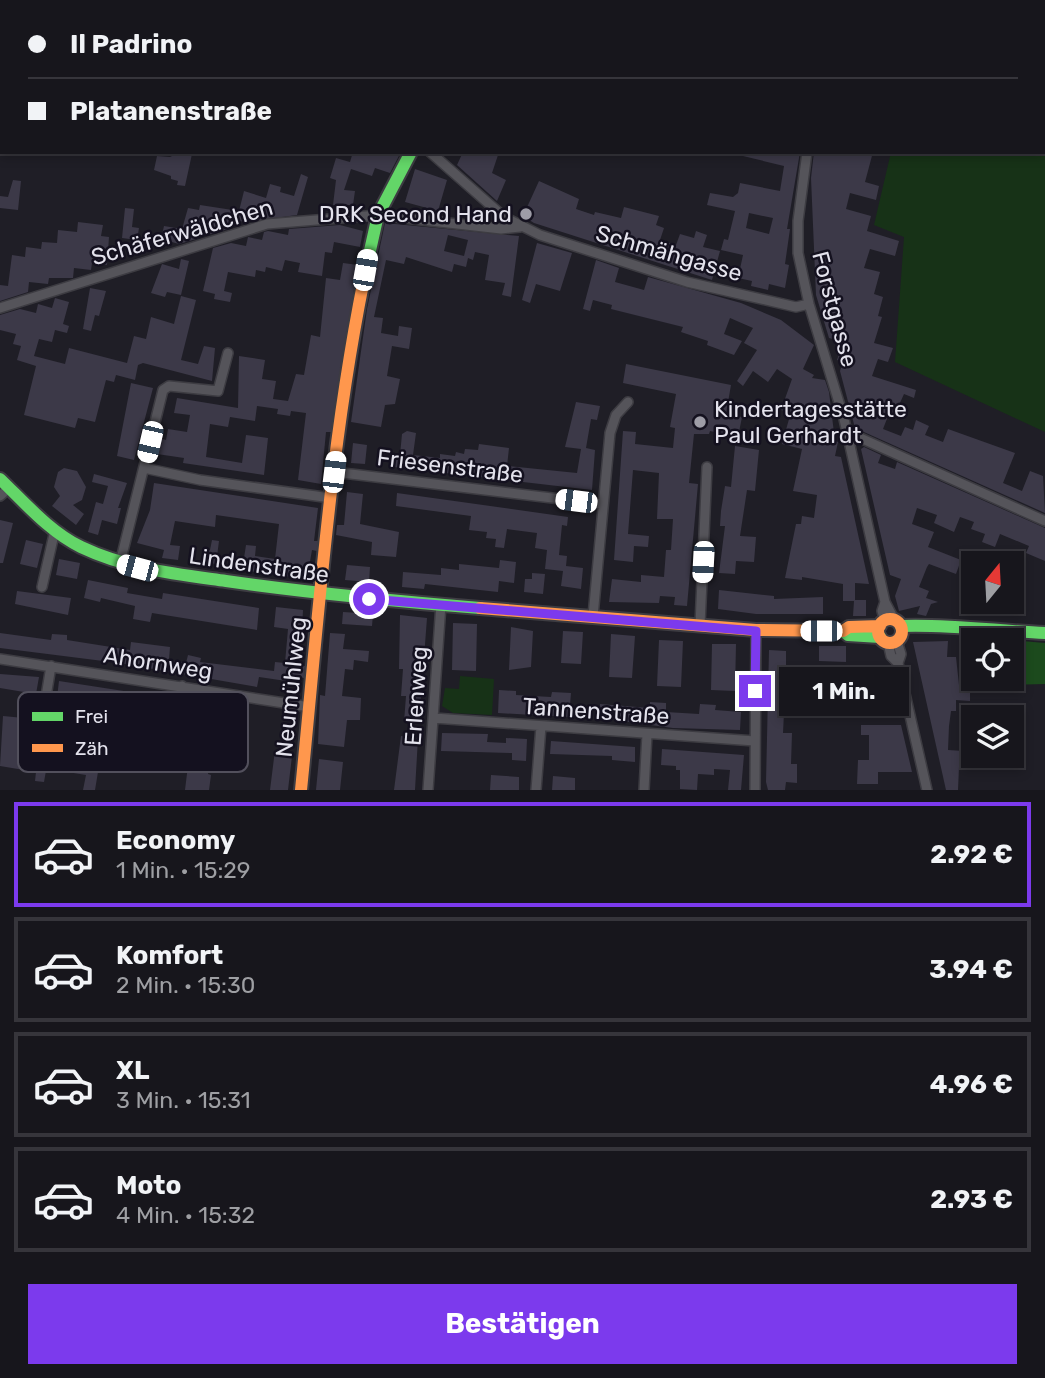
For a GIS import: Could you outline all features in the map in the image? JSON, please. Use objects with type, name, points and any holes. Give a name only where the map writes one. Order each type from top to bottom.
[{"type":"main road","points":[[378,215],[410,154]]},
{"type":"main road","name":"Neumühlweg","points":[[301,790],[334,472],[358,307],[378,215]]},
{"type":"main road","name":"Lindenstraße","points":[[3,488],[55,530],[93,553],[120,564],[321,595],[756,631],[844,631],[848,635],[891,631],[961,632],[967,629],[1045,633]]},
{"type":"street","name":"Schmähgasse","points":[[432,154],[520,227],[582,250],[687,282],[796,307],[809,304]]},
{"type":"street","name":"Forstgasse","points":[[807,154],[798,220],[798,253],[809,304],[847,432],[891,631],[891,656],[898,663],[927,790]]},
{"type":"street","name":"Schmähgasse","points":[[378,215],[501,229],[520,227]]},
{"type":"street","name":"Schäferwäldchen","points":[[0,308],[267,224],[378,215]]},
{"type":"street","points":[[120,564],[163,390],[169,386],[218,391],[228,353]]},
{"type":"street","points":[[593,616],[611,425],[628,402]]},
{"type":"street","points":[[847,432],[1045,522]]},
{"type":"street","points":[[701,625],[707,467]]},
{"type":"street","points":[[144,468],[200,480],[331,498]]},
{"type":"street","name":"Friesenstraße","points":[[334,472],[603,504]]},
{"type":"street","points":[[43,587],[55,530]]},
{"type":"street","name":"Erlenweg","points":[[428,790],[441,604]]},
{"type":"street","points":[[755,790],[756,631]]},
{"type":"street","name":"Ahornweg","points":[[0,659],[219,692]]},
{"type":"street","points":[[47,692],[51,666]]},
{"type":"street","points":[[181,692],[182,686]]},
{"type":"street","name":"Ahornweg","points":[[248,697],[310,707]]},
{"type":"street","name":"Tannenstraße","points":[[434,718],[755,741]]},
{"type":"street","points":[[536,790],[541,726]]},
{"type":"street","points":[[644,790],[647,734]]},
{"type":"green space","points":[[891,154],[1045,154],[1045,432],[895,362],[904,237],[874,225]]},
{"type":"green space","points":[[1024,641],[1045,643],[1045,684],[1024,685]]},
{"type":"green space","points":[[460,676],[494,679],[492,715],[453,713],[442,706],[445,688],[459,689]]},
{"type":"building","points":[[176,154],[192,154],[185,186],[177,185],[178,181],[171,179],[171,176],[154,170],[157,156],[170,157]]},
{"type":"building","points":[[352,154],[400,154],[390,173],[375,168],[372,176],[351,169],[344,190],[355,191],[353,205],[333,205],[336,180],[330,178],[336,158],[350,162]]},
{"type":"building","points":[[462,154],[498,155],[492,173],[506,180],[497,201],[457,165]]},
{"type":"building","points":[[743,154],[800,154],[787,229],[790,229],[785,264],[789,265],[785,288],[769,284],[768,290],[751,286],[752,281],[738,278],[743,255],[721,250],[724,239],[728,240],[735,211],[707,205],[710,193],[733,197],[738,193],[740,183],[780,191],[784,166]],"holes":[[[749,213],[773,218],[769,234],[746,228]]]},
{"type":"building","points":[[814,154],[872,154],[865,182],[879,186],[876,200],[850,193],[846,209],[871,216],[867,231],[899,241],[895,256],[870,249],[864,268],[880,272],[874,294],[883,297],[878,316],[882,317],[874,343],[893,348],[888,362],[878,359],[872,376],[916,390],[914,398],[904,394],[895,414],[890,411],[883,429],[901,436],[905,427],[913,430],[916,420],[929,426],[925,435],[943,442],[948,429],[1015,453],[1003,483],[1022,491],[1030,471],[1043,476],[1045,513],[855,428],[840,371],[843,362],[837,360],[843,342],[829,338],[816,295],[811,178]]},
{"type":"building","points":[[415,169],[447,180],[438,211],[405,202]]},
{"type":"building","points":[[301,174],[308,177],[297,215],[244,222],[233,219],[231,228],[211,234],[201,232],[199,238],[179,244],[161,239],[164,226],[182,229],[188,208],[199,210],[200,205],[239,211],[244,191],[266,198],[270,184],[281,187],[280,192],[294,196]]},
{"type":"building","points":[[13,180],[21,181],[18,210],[0,208],[0,196],[8,197]]},
{"type":"building","points":[[539,181],[579,199],[576,209],[594,215],[595,212],[621,218],[624,207],[659,216],[656,225],[664,228],[660,240],[676,245],[680,234],[694,238],[696,231],[707,235],[703,247],[720,251],[712,280],[534,223],[523,216]]},
{"type":"building","points":[[125,208],[134,209],[132,227],[139,228],[137,240],[122,238]]},
{"type":"building","points":[[78,222],[103,225],[101,236],[109,237],[107,265],[92,263],[91,270],[74,268],[73,278],[49,278],[48,284],[29,282],[28,292],[0,301],[0,285],[8,286],[12,255],[25,257],[26,247],[41,249],[42,242],[57,243],[58,230],[77,232]]},
{"type":"building","points":[[385,223],[519,236],[511,297],[502,295],[505,283],[485,280],[489,255],[475,252],[473,260],[468,258],[466,267],[454,264],[452,272],[406,257],[404,264],[386,260],[374,317],[383,318],[381,333],[398,336],[399,326],[412,328],[409,349],[392,346],[387,376],[400,379],[395,404],[385,405],[381,427],[351,422],[367,309]],"holes":[[[448,235],[468,240],[464,256],[444,251]]]},
{"type":"building","points":[[340,225],[363,231],[360,247],[334,242],[332,253],[325,252],[322,276],[298,272],[300,263],[285,260],[282,271],[266,267],[265,272],[256,270],[255,277],[228,272],[224,291],[232,293],[230,302],[214,299],[215,294],[203,291],[213,248],[231,243],[246,246],[248,237],[262,240],[264,232],[268,231],[288,235],[289,229]]},
{"type":"building","points":[[537,243],[572,253],[560,291],[536,284],[530,303],[522,300]]},
{"type":"building","points":[[181,259],[189,261],[181,295],[167,292],[165,297],[151,293],[162,264],[179,269]]},
{"type":"building","points":[[596,260],[619,268],[615,282],[644,290],[648,277],[741,303],[781,320],[814,345],[803,369],[814,375],[812,378],[825,380],[829,392],[835,441],[838,442],[835,456],[841,457],[869,584],[855,583],[855,600],[866,600],[866,616],[853,616],[854,601],[843,601],[843,584],[802,577],[802,580],[785,578],[796,524],[801,524],[802,516],[814,518],[817,495],[793,491],[802,449],[782,444],[791,412],[781,410],[792,379],[777,369],[768,382],[753,371],[743,386],[737,381],[757,350],[744,343],[753,328],[730,318],[724,334],[742,341],[734,355],[707,345],[708,341],[681,332],[683,327],[611,309],[612,305],[593,300],[590,311],[583,309]]},
{"type":"building","points":[[343,263],[358,265],[331,432],[326,432],[321,484],[298,480],[306,413],[291,411],[290,416],[277,414],[278,409],[257,406],[255,421],[230,417],[228,427],[210,424],[206,457],[242,463],[246,435],[268,438],[264,475],[183,463],[184,458],[157,454],[159,438],[166,440],[168,429],[187,432],[190,415],[174,413],[177,398],[238,408],[239,356],[265,360],[262,379],[276,381],[273,399],[288,401],[296,374],[304,375],[311,335],[320,337],[326,278],[340,280]]},
{"type":"building","points":[[90,288],[106,291],[99,316],[95,315],[91,331],[83,329]]},
{"type":"building","points":[[181,296],[196,300],[181,360],[198,364],[204,346],[215,348],[212,381],[143,363],[138,365],[135,380],[116,375],[114,382],[106,380],[95,422],[78,418],[75,428],[24,415],[36,366],[17,360],[21,346],[13,344],[16,334],[0,330],[0,315],[20,309],[36,313],[38,304],[52,308],[55,298],[69,302],[63,324],[69,326],[67,333],[55,330],[52,342],[39,339],[34,356],[65,364],[69,348],[127,363],[134,336],[146,339],[151,317],[174,324]]},
{"type":"building","points":[[626,364],[731,385],[726,414],[742,417],[738,437],[710,431],[709,434],[694,434],[689,483],[698,484],[687,606],[674,605],[675,597],[660,596],[659,603],[609,602],[612,579],[641,582],[641,575],[664,577],[666,550],[671,550],[673,519],[657,519],[659,473],[633,470],[628,534],[649,536],[648,547],[634,546],[633,562],[614,560],[623,431],[636,432],[635,444],[673,448],[675,428],[670,427],[676,394],[623,383]]},
{"type":"building","points":[[131,383],[153,388],[134,460],[117,456]]},
{"type":"building","points":[[576,402],[600,406],[597,420],[591,419],[586,448],[595,450],[592,490],[394,467],[395,454],[400,455],[402,434],[407,431],[416,433],[413,455],[440,458],[440,454],[455,456],[456,452],[464,454],[465,449],[478,450],[479,444],[509,448],[507,466],[577,473],[581,449],[565,447]]},
{"type":"building","points":[[353,443],[367,445],[365,464],[351,463]]},
{"type":"building","points":[[735,446],[759,450],[755,491],[747,490],[740,536],[756,537],[754,562],[736,561],[735,574],[719,573],[725,526],[720,526],[721,511],[725,486],[731,487]]},
{"type":"building","points":[[864,447],[881,455],[878,463],[895,469],[897,462],[1045,528],[1045,561],[1026,553],[1029,546],[1000,534],[995,547],[982,542],[985,534],[971,529],[974,522],[960,517],[954,532],[934,523],[937,515],[917,508],[912,524],[934,532],[928,547],[961,560],[956,574],[929,564],[927,567],[919,587],[929,591],[926,598],[938,602],[931,604],[926,616],[917,614],[920,606],[899,611],[895,596],[901,579],[890,575],[861,449]]},
{"type":"building","points":[[64,468],[77,471],[86,487],[82,500],[73,505],[84,514],[76,525],[52,506],[60,496],[54,487],[58,472]]},
{"type":"building","points":[[94,474],[127,483],[118,508],[121,508],[117,524],[102,520],[98,535],[88,532],[96,502],[103,504],[108,486],[92,482]]},
{"type":"building","points":[[154,483],[318,508],[314,541],[318,541],[317,551],[312,550],[307,579],[234,569],[236,557],[244,558],[246,545],[256,546],[255,556],[275,559],[279,524],[216,515],[215,527],[175,521],[170,545],[180,546],[178,560],[162,558],[164,550],[137,543],[150,510]]},
{"type":"building","points":[[347,492],[363,494],[360,524],[399,532],[396,557],[371,555],[372,542],[336,535],[337,525],[344,525]]},
{"type":"building","points":[[397,493],[568,517],[567,526],[562,525],[559,555],[567,556],[566,566],[583,568],[581,589],[561,586],[563,571],[545,569],[547,550],[535,548],[537,533],[507,529],[504,548],[495,547],[496,539],[486,538],[487,532],[469,530],[471,516],[396,506]]},
{"type":"building","points":[[0,520],[13,523],[3,563],[0,563]]},
{"type":"building","points":[[26,540],[43,544],[37,568],[20,564]]},
{"type":"building","points":[[212,540],[219,541],[216,564],[203,562],[205,550],[210,550]]},
{"type":"building","points":[[59,559],[80,563],[77,579],[56,575]]},
{"type":"building","points":[[500,560],[516,562],[514,583],[499,581],[498,592],[425,584],[424,589],[402,587],[403,572],[441,575],[441,568],[459,570],[459,564],[499,568]]},
{"type":"building","points":[[347,565],[370,567],[369,582],[345,580]]},
{"type":"building","points":[[532,573],[545,574],[543,594],[524,592],[525,579],[532,579]]},
{"type":"building","points":[[88,580],[128,588],[127,593],[162,599],[163,593],[259,608],[257,630],[152,613],[150,622],[133,619],[135,606],[101,598],[100,602],[84,598]]},
{"type":"building","points":[[719,590],[774,596],[774,599],[823,597],[823,614],[756,614],[718,609]]},
{"type":"building","points":[[17,591],[71,598],[68,615],[15,604]]},
{"type":"building","points":[[276,607],[303,610],[300,665],[305,666],[304,678],[294,677],[293,682],[259,677],[257,687],[119,663],[0,648],[0,633],[51,640],[52,634],[67,635],[67,640],[130,650],[131,642],[170,647],[169,660],[186,663],[188,655],[201,658],[200,662],[274,671],[275,662],[285,663],[288,629],[274,627]]},
{"type":"building","points":[[343,612],[373,614],[372,626],[342,624]]},
{"type":"building","points":[[400,615],[427,618],[419,723],[404,722],[406,696],[401,696],[403,669],[399,669]]},
{"type":"building","points":[[453,623],[477,624],[476,671],[452,670]]},
{"type":"building","points":[[511,627],[533,631],[531,667],[509,670]]},
{"type":"building","points":[[563,631],[583,632],[581,664],[561,663]]},
{"type":"building","points":[[330,633],[345,634],[343,649],[369,651],[368,662],[354,660],[353,670],[345,669],[342,696],[361,698],[360,720],[347,720],[344,747],[318,744],[320,695],[325,696]]},
{"type":"building","points":[[611,634],[635,636],[632,678],[609,677]]},
{"type":"building","points":[[659,640],[683,641],[681,687],[657,686]]},
{"type":"building","points":[[948,641],[947,657],[956,657],[961,691],[970,691],[970,701],[956,700],[956,711],[951,711],[949,726],[948,750],[961,751],[958,790],[946,790],[913,642]]},
{"type":"building","points":[[712,644],[736,644],[735,691],[711,690]]},
{"type":"building","points":[[819,646],[846,646],[846,662],[819,661]]},
{"type":"building","points":[[769,650],[786,651],[786,673],[792,673],[793,713],[784,713],[783,733],[792,733],[791,764],[797,764],[797,783],[786,782],[785,790],[768,790],[766,782]]},
{"type":"building","points":[[0,674],[39,677],[36,692],[0,688]]},
{"type":"building","points":[[59,681],[130,692],[58,692]]},
{"type":"building","points":[[839,683],[839,686],[861,684],[875,686],[876,690],[891,690],[894,706],[880,709],[865,707],[865,704],[833,706],[829,685]]},
{"type":"building","points":[[499,690],[516,691],[516,695],[551,697],[552,692],[571,693],[569,717],[498,713]]},
{"type":"building","points":[[650,702],[666,703],[666,712],[699,714],[700,704],[716,705],[715,710],[741,712],[740,730],[673,728],[599,718],[600,704],[650,708]]},
{"type":"building","points":[[3,716],[18,717],[18,769],[0,766]]},
{"type":"building","points":[[861,725],[901,725],[912,772],[878,772],[878,784],[857,784],[858,760],[869,760],[869,735],[861,735]]},
{"type":"building","points":[[442,733],[488,734],[487,742],[506,743],[506,738],[527,739],[526,761],[512,760],[512,753],[441,751]]},
{"type":"building","points":[[401,736],[418,738],[415,790],[394,790]]},
{"type":"building","points":[[551,741],[635,747],[635,762],[612,760],[612,756],[550,754]]},
{"type":"building","points":[[662,749],[744,755],[741,790],[728,790],[730,770],[714,769],[714,775],[698,774],[697,790],[680,789],[680,770],[676,770],[676,766],[661,765]]},
{"type":"building","points":[[275,750],[289,751],[289,756],[292,756],[288,790],[270,790]]},
{"type":"building","points":[[319,759],[343,762],[340,790],[316,790]]},
{"type":"building","points":[[36,772],[46,772],[44,782],[35,781]]},
{"type":"building","points":[[67,772],[98,772],[95,790],[83,790],[86,775]]},
{"type":"building","points":[[187,772],[208,772],[211,775],[209,790],[185,790]]},
{"type":"building","points":[[491,775],[519,777],[519,790],[490,790]]},
{"type":"building","points":[[553,776],[575,778],[575,790],[552,790]]},
{"type":"traffic: fast","points":[[369,255],[378,215],[410,154]]},
{"type":"traffic: fast","points":[[0,479],[38,516],[70,541],[134,566],[289,589],[480,608]]},
{"type":"traffic: fast","points":[[901,626],[1045,633]]},
{"type":"traffic: fast","points":[[843,631],[848,635],[880,637]]},
{"type":"traffic: slow","points":[[301,790],[336,455],[369,255]]},
{"type":"traffic: slow","points":[[480,608],[756,630],[843,631],[849,627],[880,626]]},
{"type":"traffic: slow","points":[[890,619],[898,623],[902,631],[898,639],[890,643],[882,639],[878,631],[882,623],[890,619]]},
{"type":"place","name":"DRK Second Hand","points":[[526,214]]},
{"type":"place","name":"Kindertagesstätte Paul Gerhardt","points":[[700,422]]},
{"type":"route","points":[[369,599],[756,631],[755,691]]}]
